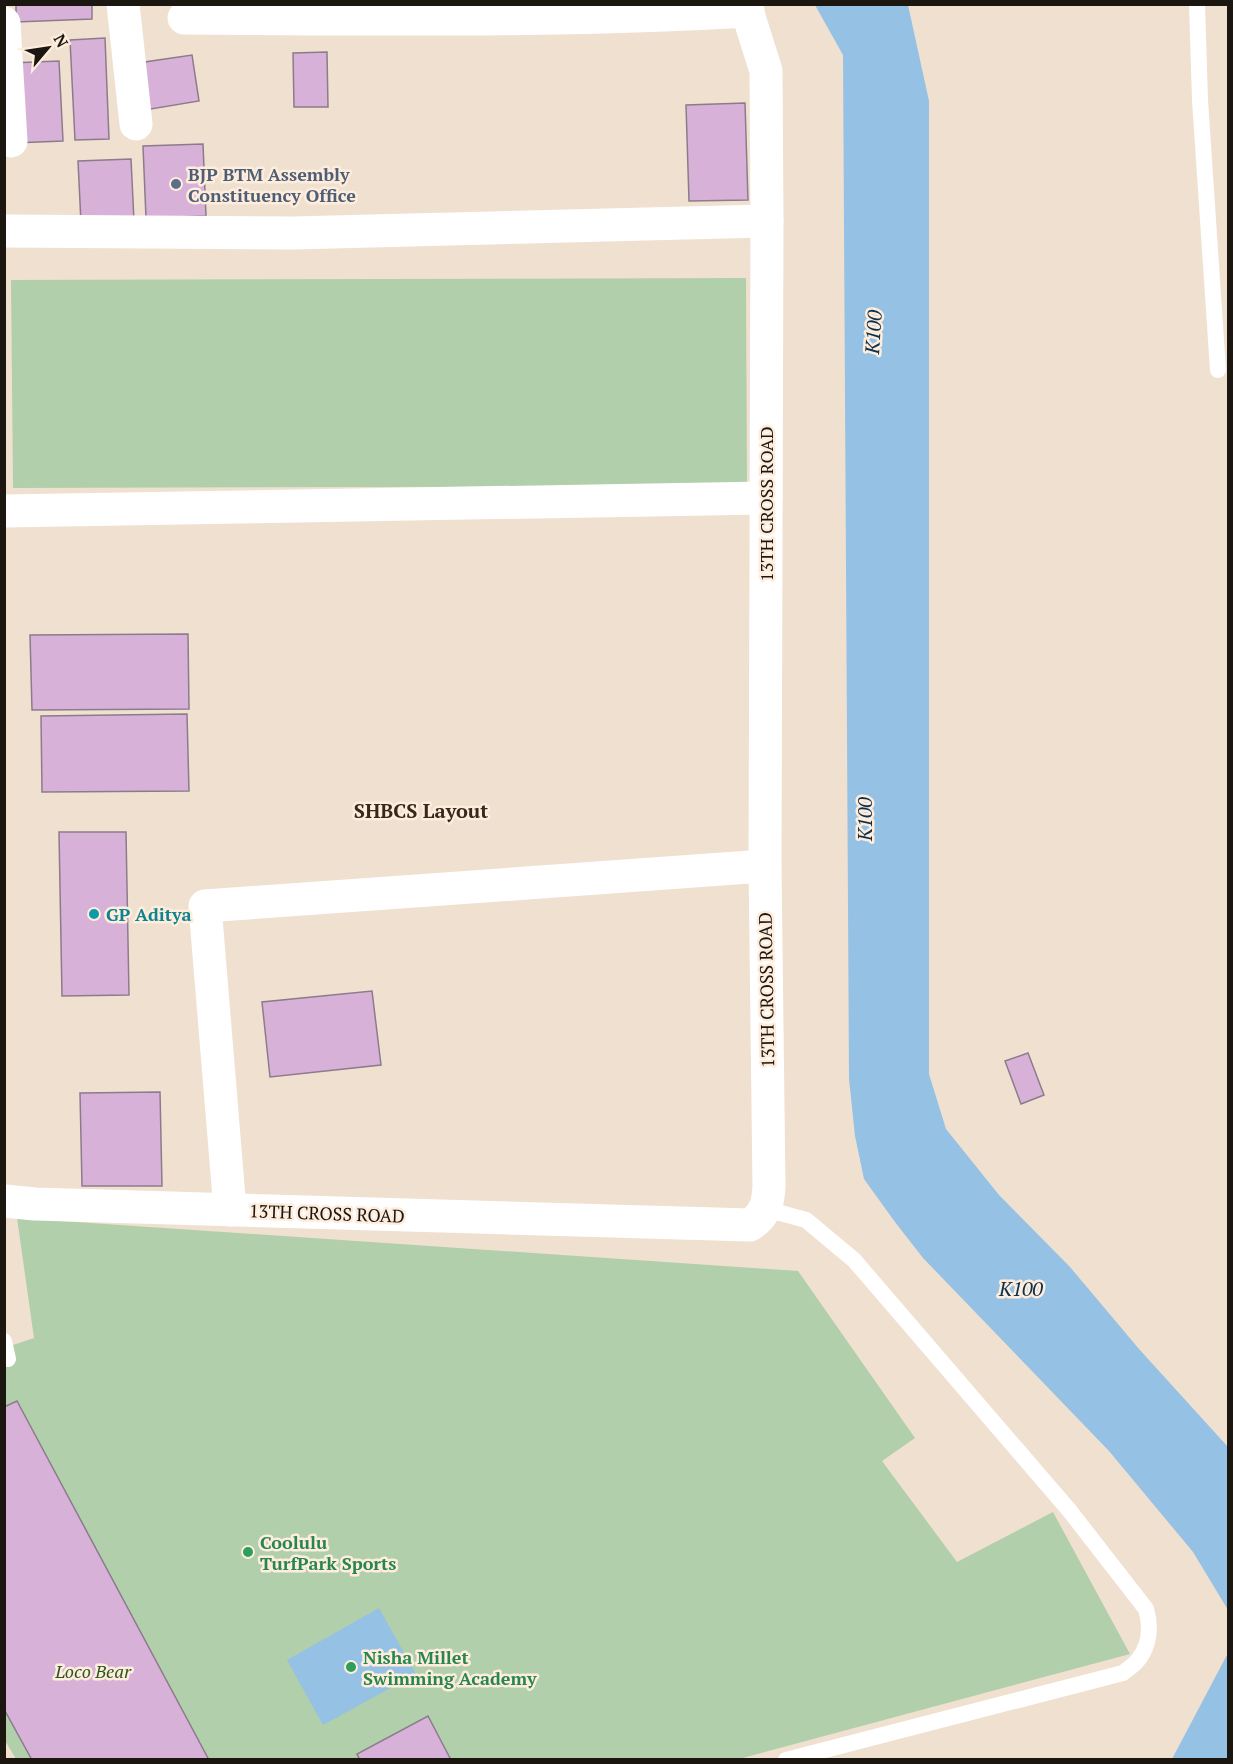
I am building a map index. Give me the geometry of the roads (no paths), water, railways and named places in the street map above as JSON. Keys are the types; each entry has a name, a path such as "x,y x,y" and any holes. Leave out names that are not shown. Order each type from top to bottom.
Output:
{"street":[{"path":"123,4 136,124"},
{"path":"184,18 483,20 647,17 746,8"},
{"name":"13TH CROSS ROAD","path":"4,1201 750,1225 758,1220 766,1209 769,1187 765,866 766,71 746,8"},
{"path":"4,22 11,141"},
{"path":"4,231 293,233 767,221"},
{"path":"4,511 766,498"},
{"path":"230,1210 205,906 765,866"}],"lane":[{"path":"1197,4 1200,100 1218,370"},
{"path":"766,1209 806,1220 854,1260 1069,1510 1146,1609 1150,1624 1147,1641 1138,1660 1123,1673 786,1760"},
{"path":"4,1341 8,1359"}],"water":[{"name":"K100","path":"815,5 908,5 929,101 929,1074 946,1129 999,1195 1070,1267 1139,1349 1228,1447 1228,1610 1193,1552 1109,1451 923,1258 864,1179 855,1136 849,1079 843,55"},
{"name":"Nisha Millet Swimming Academy","path":"379,1608 416,1674 323,1725 287,1660"},
{"path":"1228,1653 1228,1759 1172,1759"}],"place":[{"name":"BJP BTM Assembly Constituency Office","path":"176,184"},
{"name":"GP Aditya","path":"94,914"},
{"name":"Coolulu TurfPark Sports","path":"248,1552"},
{"name":"Nisha Millet Swimming Academy","path":"351,1667"}],"district":[{"name":"SHBCS Layout","path":"421,810"}],"park label":[{"name":"Loco Bear","path":"93,1671"}]}
